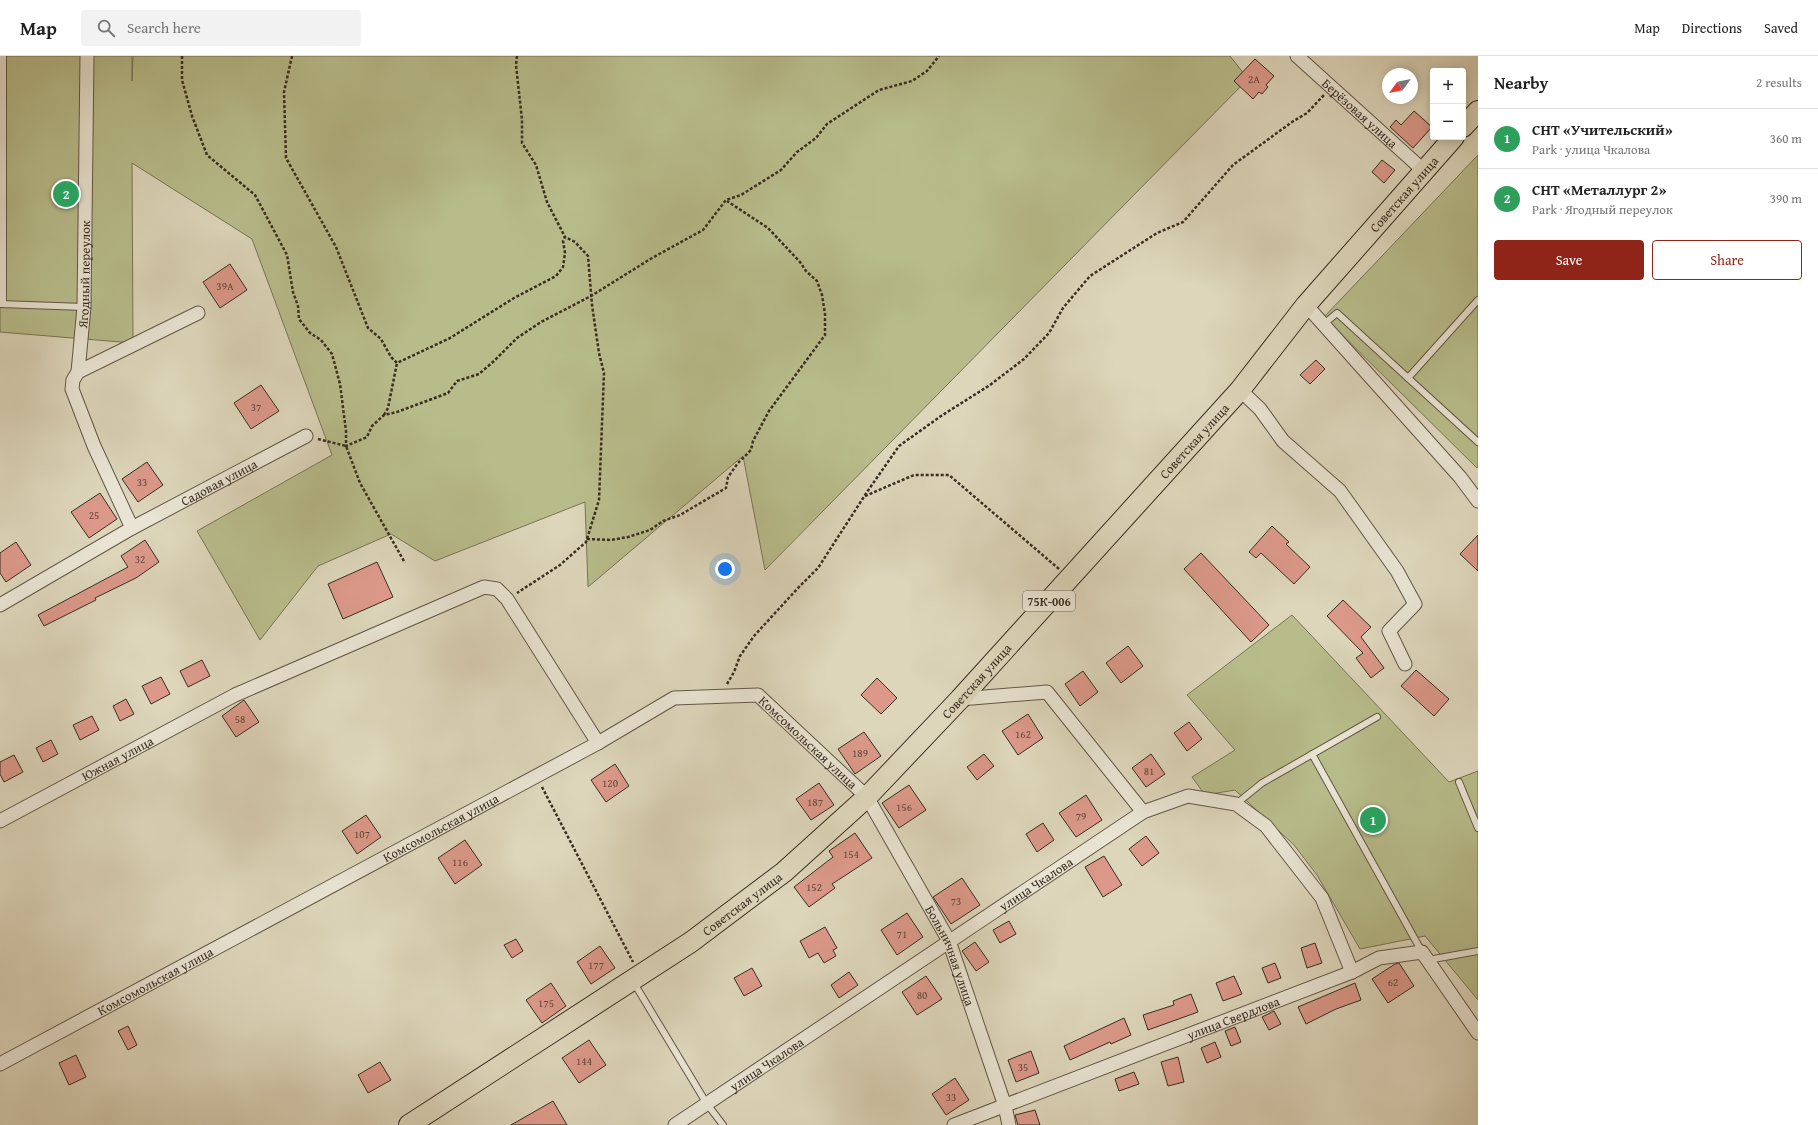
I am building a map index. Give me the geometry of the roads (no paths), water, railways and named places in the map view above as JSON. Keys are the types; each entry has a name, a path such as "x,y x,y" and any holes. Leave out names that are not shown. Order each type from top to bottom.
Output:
{"main road":[{"path":"1466,125 1478,111"},
{"name":"Советская улица","path":"410,1125 590,1008 633,972 691,942 784,872 867,797 960,700 1240,390 1306,305 1423,170 1451,140"}],"street":[{"name":"Ягодный переулок","path":"78,372 84,307 86,56"},
{"name":"Берёзовая улица","path":"1297,56 1423,170"},
{"path":"1306,305 1460,477 1478,501"},
{"path":"132,528 94,446 72,389 73,380 78,372 198,313"},
{"path":"1240,390 1260,409 1283,441 1340,491 1397,572 1415,604 1389,631 1405,664"},
{"name":"Садовая улица","path":"0,605 132,528 306,436"},
{"name":"Южная улица","path":"0,821 235,695 484,587 496,589 507,599 598,743"},
{"path":"960,700 1047,692 1143,812"},
{"name":"Комсомольская улица","path":"0,1064 598,743 674,698 758,695 867,797"},
{"name":"улица Чкалова","path":"675,1125 1143,812 1188,796 1236,804 1266,826 1322,898 1352,972"},
{"name":"Больничная улица","path":"867,797 949,941 1005,1106 1009,1125"},
{"path":"1424,956 1478,1033"},
{"name":"улица Свердлова","path":"954,1125 1352,972 1378,958 1424,956"}],"lane":[{"path":"4,56 2,304 84,307"},
{"path":"1408,378 1478,300"},
{"path":"1324,324 1337,313 1478,442"},
{"path":"1236,804 1262,783 1377,717"},
{"path":"1312,754 1424,956 1478,951"},
{"path":"1459,782 1478,828"},
{"path":"633,972 707,1104 723,1125"}],"place":[{"name":"СНТ «Металлург 2»","path":"66,194"},
{"name":"СНТ «Учительский»","path":"1373,820"}]}
